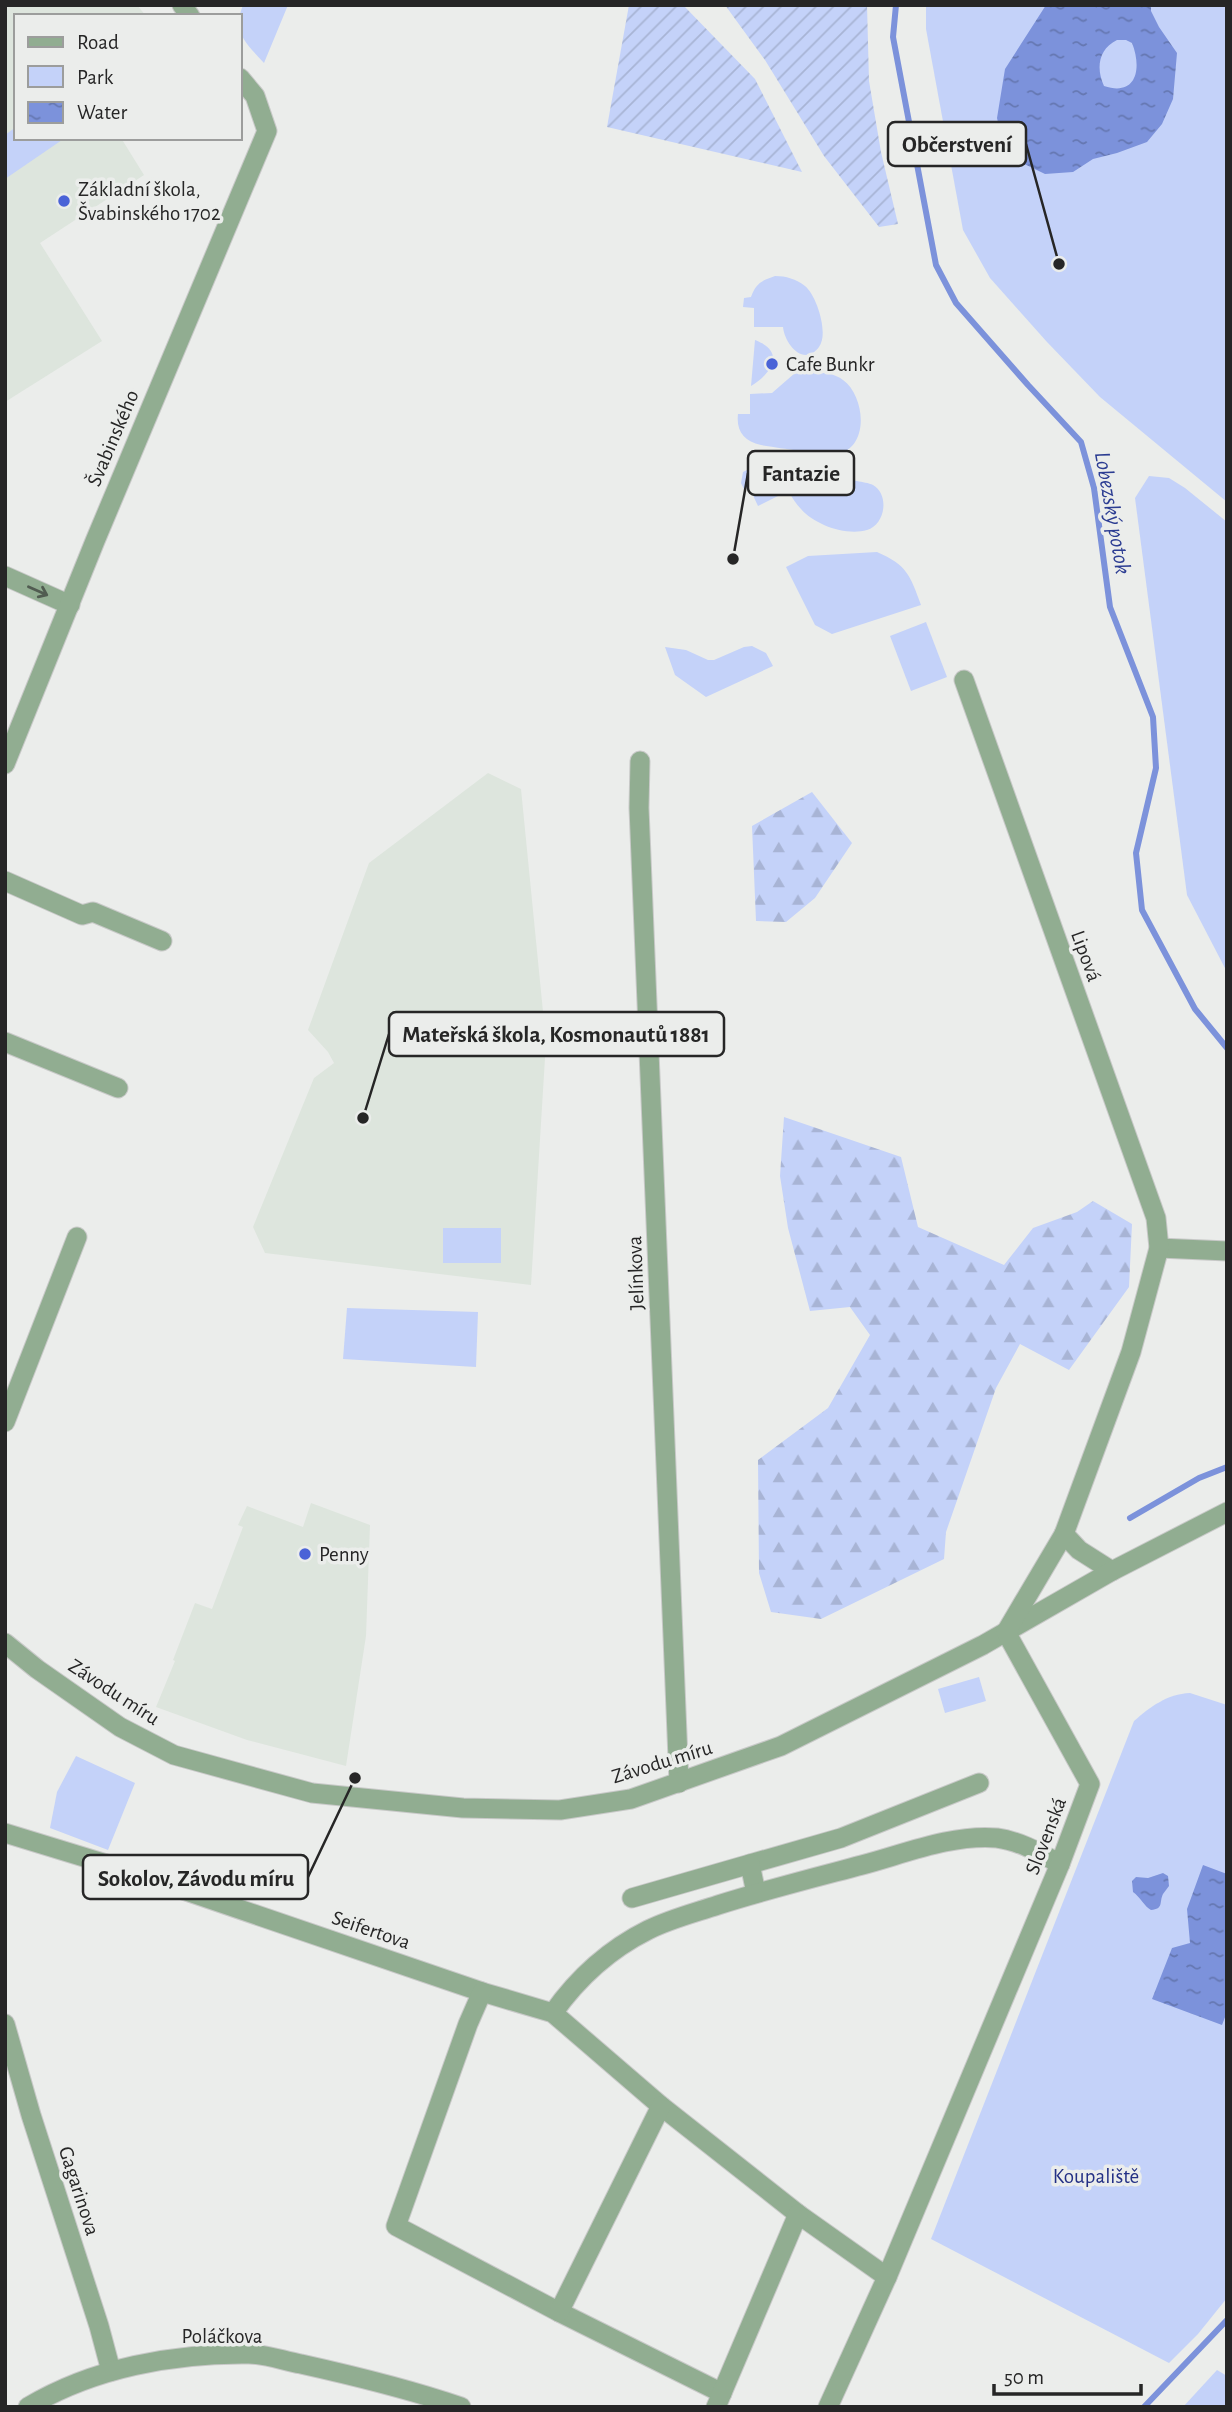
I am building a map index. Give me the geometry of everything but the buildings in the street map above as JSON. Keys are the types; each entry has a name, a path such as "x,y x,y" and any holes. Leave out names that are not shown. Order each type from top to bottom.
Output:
{"street":[{"name":"Švabinského","path":"5,765 13,720 70,605 267,131 255,96 242,80"},
{"path":"5,576 70,605"},
{"name":"Lipová","path":"964,680 1156,1219 1159,1248"},
{"name":"Jelínkova","path":"640,761 639,822 679,1783"},
{"path":"5,881 82,915 93,912 162,941"},
{"path":"5,1042 118,1088"},
{"path":"5,1422 77,1237"},
{"path":"1006,1632 1064,1534 1131,1352 1159,1248 1227,1251"},
{"name":"Závodu míru","path":"5,1643 37,1669 120,1727 174,1755 312,1793 463,1808 560,1810 631,1799 781,1746 903,1687 1112,1571 1227,1512"},
{"path":"1064,1534 1079,1550 1112,1571"},
{"name":"Slovenská","path":"828,2407 887,2277 1060,1864 1090,1784 1006,1632"},
{"path":"632,1898 841,1838 979,1783"},
{"name":"Seifertova","path":"5,1833 148,1878 482,1992 553,2013 661,2106 798,2214 887,2277"},
{"path":"553,2013 569,1990 587,1974 614,1951 647,1931 676,1918 756,1893 971,1839 997,1838 1028,1846 1060,1864"},
{"path":"750,1864 756,1893"},
{"path":"482,1992 468,2024 396,2226 719,2400 798,2214"},
{"name":"Gagarinova","path":"5,2024 111,2371"},
{"path":"559,2312 661,2106"},
{"name":"Poláčkova","path":"28,2407 43,2398 111,2371 170,2359 251,2354 352,2375 461,2407"}],"shaded area":[{"path":"5,5 137,5 144,14 14,14 14,140 122,140 144,175 40,243 102,341 5,402"},
{"path":"488,773 521,789 546,1042 531,1285 265,1253 253,1227 314,1078 334,1063 308,1030 369,863"},
{"path":"311,1503 370,1525 366,1636 346,1766 247,1740 156,1707 195,1603 212,1609 243,1527 238,1525 247,1506 303,1527"}],"green space":[{"path":"243,5 288,5 264,63 243,37 240,14"},
{"path":"629,5 683,5 755,79 802,172 607,127"},
{"path":"725,5 867,5 869,81 881,152 898,224 879,227 824,156 765,60"},
{"path":"926,5 1227,5 1227,502 1100,397 990,278 963,230 926,29"},
{"path":"14,128 14,140 62,140 5,179 5,135"},
{"path":"775,276 798,281 814,298 823,333 819,347 813,353 802,354 791,347 783,327 754,327 754,308 743,307 744,298 751,297 760,283"},
{"path":"755,340 770,350 773,363 765,375 751,386"},
{"path":"795,373 832,375 850,387 856,396 861,418 860,429 850,448 835,454 802,451 761,445 742,434 738,425 738,414 750,414 750,394 772,393"},
{"path":"749,469 871,484 882,496 881,516 873,527 850,532 831,528 814,520 799,507 788,491 758,506 749,487 744,489 741,483 743,472"},
{"path":"1149,476 1169,478 1227,522 1227,972 1187,895 1135,498"},
{"path":"877,552 906,572 921,605 832,634 815,625 786,567 808,556"},
{"path":"926,622 947,677 911,691 890,636"},
{"path":"752,646 766,653 773,666 706,697 675,675 665,647 686,650 714,660"},
{"path":"812,792 852,843 815,898 786,922 756,921 752,826"},
{"path":"784,1117 901,1157 918,1227 1004,1265 1033,1228 1077,1212 1093,1201 1132,1224 1129,1287 1069,1370 1020,1344 996,1388 946,1532 944,1559 821,1619 771,1612 759,1573 758,1460 828,1408 870,1335 850,1307 810,1311 788,1228 780,1176"},
{"path":"443,1228 501,1228 501,1263 443,1263"},
{"path":"347,1308 478,1312 476,1367 343,1359"},
{"path":"979,1677 986,1701 945,1713 938,1689"},
{"name":"Koupaliště","path":"1190,1693 1227,1705 1227,2298 1198,2334 1169,2363 931,2239 1134,1721 1166,1699"},
{"path":"76,1756 135,1783 108,1850 50,1828 57,1792"},
{"path":"1217,2370 1227,2376 1227,2407 1183,2407"}],"water":[{"path":"1046,5 1151,5 1159,27 1177,53 1173,99 1162,124 1147,142 1093,159 1073,172 1045,174 1014,159 1002,140 997,118 1005,69","holes":["1117,40 1132,43 1135,52 1134,78 1124,87 1104,86 1100,73 1102,54"]},
{"path":"1203,1865 1227,1874 1227,2012 1222,2025 1152,1999 1172,1948 1190,1943 1187,1909"},
{"path":"1163,1873 1168,1876 1169,1886 1159,1907 1151,1910 1133,1892 1132,1881 1136,1877 1148,1878"}],"waterway":[{"name":"Lobezský potok","path":"896,5 893,37 936,265 956,303 1081,442 1094,488 1110,607 1153,717 1156,768 1136,853 1142,910 1195,1009 1227,1048"},
{"path":"1130,1518 1199,1478 1227,1467"},
{"name":"Lobezský potok","path":"1144,2407 1227,2320"}],"place":[{"name":"Základní škola, Švabinského 1702","path":"64,201"},
{"name":"Občerstvení","path":"1059,264"},
{"name":"Cafe Bunkr","path":"772,364"},
{"name":"Fantazie","path":"733,559"},
{"name":"Mateřská škola, Kosmonautů 1881","path":"363,1118"},
{"name":"Penny","path":"305,1554"},
{"name":"Sokolov, Závodu míru","path":"355,1778"}]}
